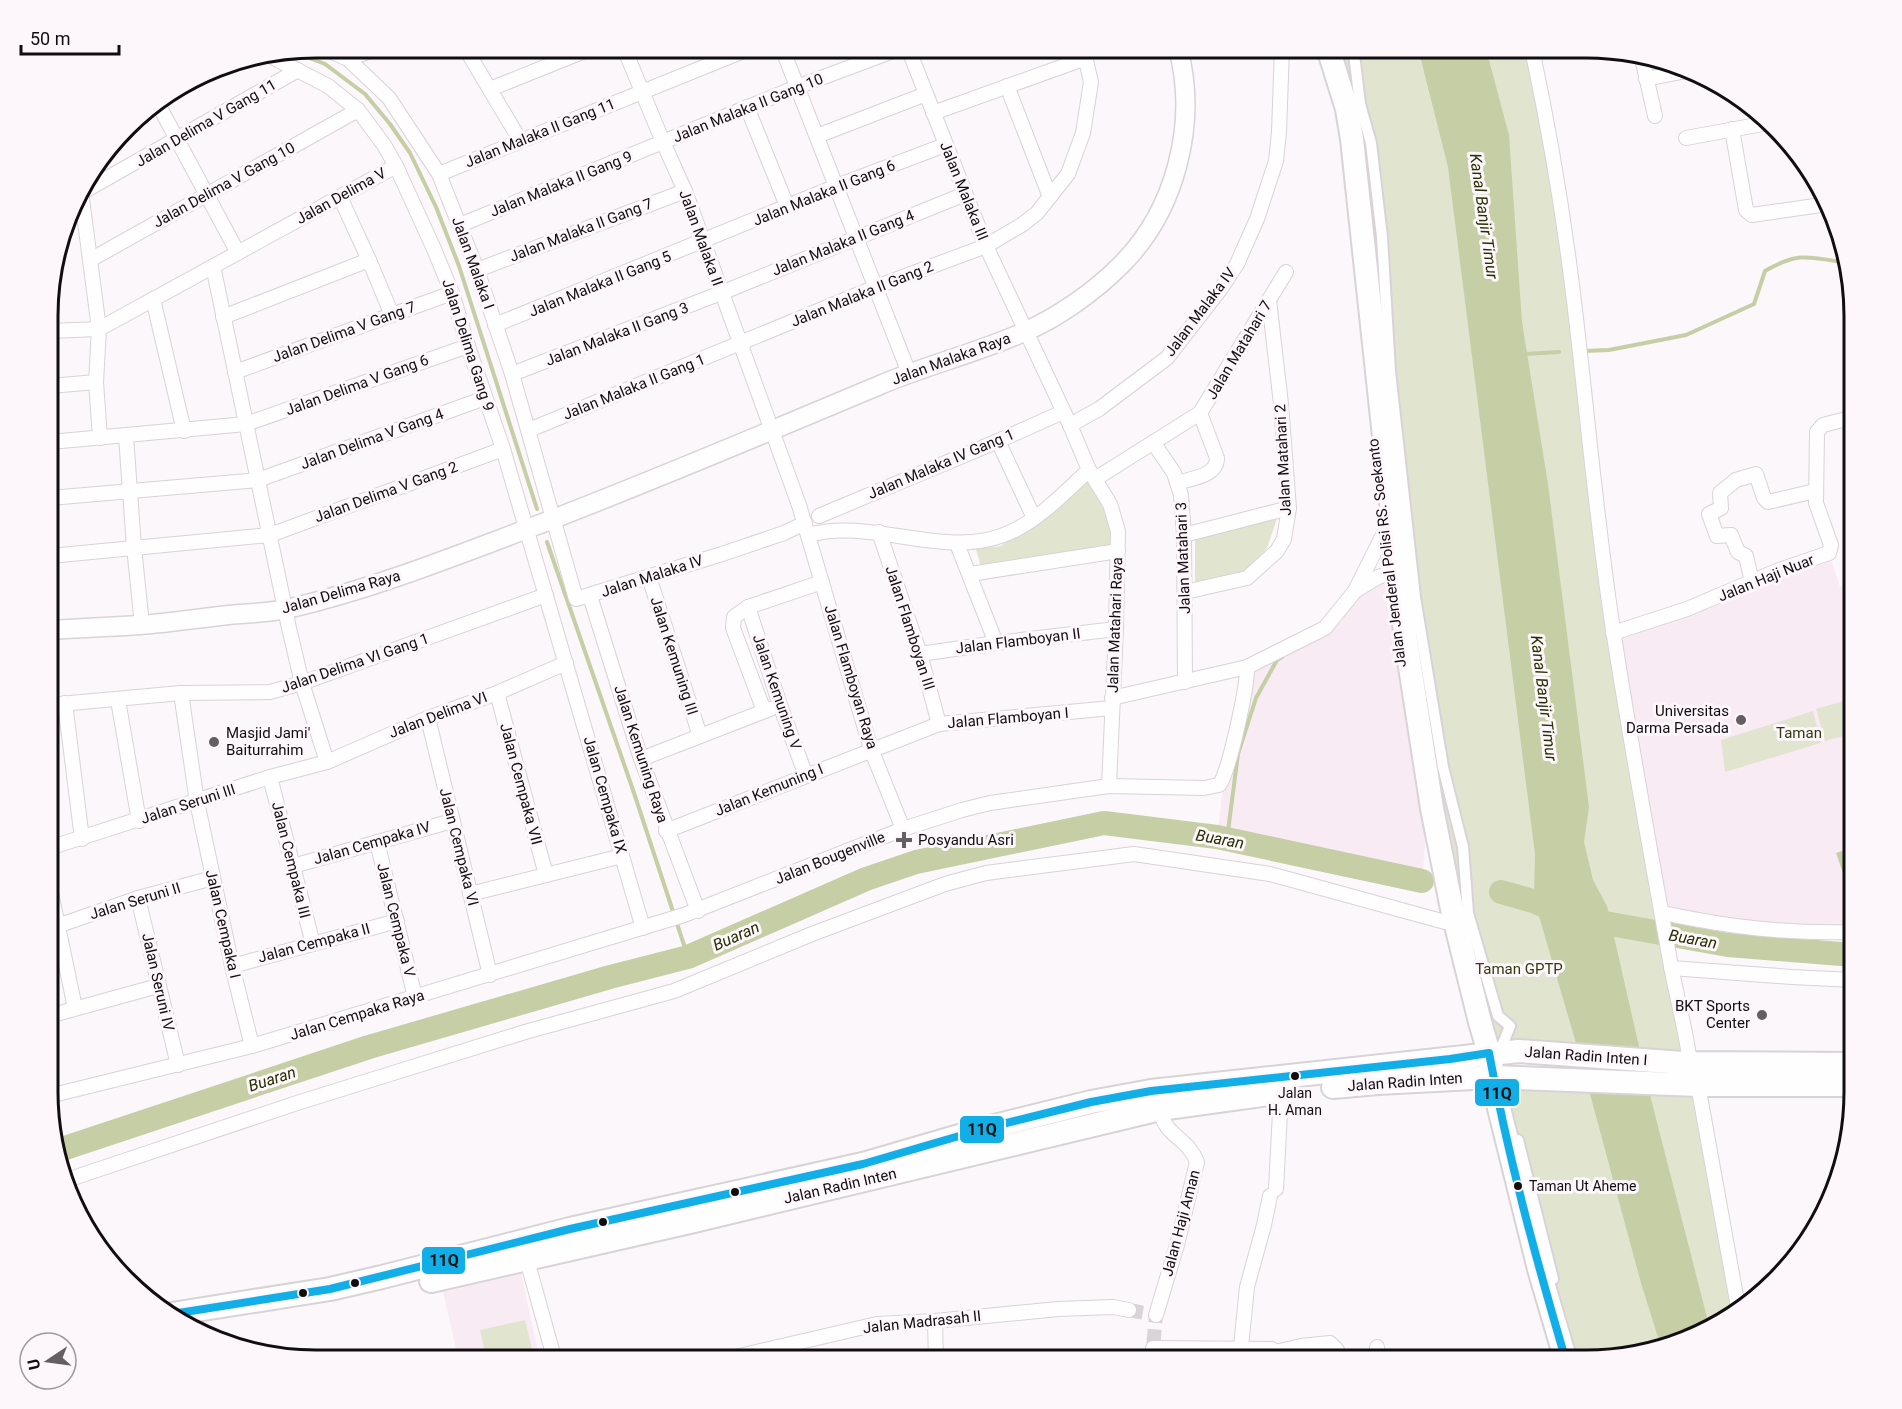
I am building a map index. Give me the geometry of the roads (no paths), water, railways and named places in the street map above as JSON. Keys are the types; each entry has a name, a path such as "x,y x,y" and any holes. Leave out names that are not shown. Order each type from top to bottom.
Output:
{"main road":[{"name":"Jalan Jenderal Polisi RS. Soekanto","path":"1317,58 1337,122 1385,545 1407,640 1432,840"},
{"name":"Jalan Jenderal Polisi RS. Soekanto","path":"1331,58 1347,109 1353,146 1385,545 1383,576 1394,616 1432,840 1480,1022 1495,1051"},
{"name":"Jalan Jenderal Polisi RS. Soekanto","path":"1452,913 1495,1051"},
{"name":"Jalan Radin Inten I","path":"1495,1051 1540,1053 1688,1073"},
{"path":"1495,1051 1516,1227 1550,1350"},
{"name":"Jalan Radin Inten","path":"203,1324 334,1303 527,1260 990,1127 1100,1100 1151,1091 1495,1051"},
{"path":"1688,1073 1844,1064"},
{"name":"Jalan Radin Inten I","path":"1499,1088 1545,1080 1688,1073"},
{"path":"1688,1073 1844,1084"},
{"name":"Jalan Radin Inten","path":"182,1312 330,1289 570,1229 691,1213 1160,1109 1371,1083 1499,1088"},
{"path":"1499,1088 1539,1269 1563,1350"}],"street":[{"path":"471,58 520,140"},
{"path":"490,89 567,58"},
{"name":"Jalan Malaka II","path":"628,58 685,191 771,431"},
{"name":"Jalan Malaka II Gang 11","path":"439,174 726,58"},
{"path":"786,58 909,373"},
{"name":"Jalan Malaka II Gang 10","path":"663,142 874,58"},
{"name":"Jalan Malaka III","path":"912,58 986,246 1025,332"},
{"path":"933,113 1007,86 1073,58"},
{"name":"Jalan Malaka II Gang 2","path":"740,344 876,287 986,246 1030,219 1068,174 1083,134 1091,82 1086,58"},
{"name":"Jalan Malaka Raya","path":"553,520 909,373 1025,332 1080,300 1123,264 1157,218 1173,182 1187,100 1180,58"},
{"name":"Jalan Malaka IV","path":"1070,425 1099,409 1167,358 1237,264 1257,219 1276,161 1280,132 1282,58"},
{"path":"1354,58 1360,104 1371,143 1382,237 1390,371 1415,597 1443,766 1463,847 1452,913 1498,1016 1510,1026 1495,1051"},
{"path":"1534,58 1546,118 1573,293 1613,633 1670,962 1688,1041 1688,1073 1737,1301"},
{"name":"Jalan Malaka I","path":"348,59 389,98 439,174 477,270 512,374 553,520"},
{"name":"Jalan Delima V","path":"99,329 396,166 384,145 358,110 290,60"},
{"name":"Jalan Delima V Gang 11","path":"95,184 177,140 290,60"},
{"path":"1643,65 1655,116"},
{"path":"1646,79 1673,74"},
{"path":"1007,86 1050,197"},
{"path":"817,136 926,94"},
{"path":"747,107 787,207"},
{"name":"Jalan Delima V Gang 10","path":"90,260 358,110"},
{"path":"162,111 238,253"},
{"path":"1686,138 1757,125"},
{"path":"1732,129 1746,210 1752,215 1818,205"},
{"name":"Jalan Malaka II Gang 9","path":"460,225 663,142"},
{"name":"Jalan Malaka II Gang 6","path":"704,242 837,186 945,145"},
{"name":"Jalan Delima Gang 9","path":"396,166 452,293 503,449 526,529"},
{"name":"Jalan Malaka II Gang 7","path":"477,270 685,191"},
{"name":"Jalan Malaka II Gang 4","path":"721,293 965,194"},
{"path":"340,197 392,315"},
{"path":"83,207 99,329 96,382 100,438"},
{"name":"Jalan Malaka II Gang 5","path":"495,326 704,242"},
{"path":"223,317 369,260"},
{"path":"213,266 302,683 327,762"},
{"name":"Jalan Matahari 7","path":"1092,474 1154,442 1200,413 1286,272"},
{"name":"Jalan Delima V Gang 7","path":"235,372 452,293"},
{"name":"Jalan Malaka II Gang 3","path":"512,374 721,293"},
{"path":"153,299 184,431"},
{"name":"Jalan Matahari 2","path":"1185,592 1242,580 1251,575 1281,546 1289,508 1281,404 1269,300"},
{"path":"58,332 99,329"},
{"path":"1025,332 1092,474"},
{"name":"Jalan Malaka II Gang 1","path":"529,430 740,344"},
{"name":"Jalan Delima V Gang 6","path":"58,441 246,424 468,346"},
{"path":"58,385 96,382"},
{"name":"Jalan Delima V Gang 4","path":"58,497 258,480 485,398"},
{"name":"Jalan Malaka IV Gang 1","path":"819,516 998,441 1063,411"},
{"path":"1178,483 1213,471 1217,465 1217,458 1200,413"},
{"name":"Jalan Haji Nuar","path":"1613,633 1687,609 1831,550 1818,513 1815,491 1818,429 1823,425 1844,420"},
{"path":"771,431 806,529"},
{"path":"126,436 142,625"},
{"path":"998,441 1034,518"},
{"name":"Jalan Matahari 3","path":"1154,442 1174,473 1181,495 1184,535 1185,682"},
{"name":"Jalan Delima V Gang 2","path":"58,555 270,535 503,449"},
{"name":"Jalan Malaka IV","path":"553,520 578,600 784,533 806,529 879,532 957,544 995,538 1015,530 1034,518 1092,474"},
{"name":"Jalan Matahari Raya","path":"1092,474 1110,504 1115,519 1118,551 1109,786"},
{"path":"1752,582 1746,556 1738,552 1731,535 1716,535 1709,514 1721,508 1720,494 1736,480 1754,474 1758,478 1766,502 1815,491"},
{"path":"1184,535 1289,508"},
{"name":"Jalan Delima Raya","path":"58,630 142,625 286,610 431,565 553,520"},
{"path":"526,529 566,663"},
{"name":"Jalan Flamboyan Raya","path":"806,529 871,750 903,829"},
{"name":"Jalan Flamboyan III","path":"879,532 920,654 939,724"},
{"path":"957,544 996,643"},
{"path":"1185,682 1247,667 1325,628 1355,591 1385,545"},
{"path":"970,574 1118,551"},
{"path":"1355,591 1383,576"},
{"name":"Jalan Kemuning III","path":"649,577 700,736"},
{"path":"764,711 733,628 734,617 748,607 822,582"},
{"name":"Jalan Delima VI Gang 1","path":"58,704 181,693 270,692 302,683 546,595"},
{"name":"Jalan Kemuning Raya","path":"590,596 691,913"},
{"name":"Jalan Kemuning V","path":"748,607 806,776"},
{"name":"Jalan Flamboyan II","path":"920,654 1116,629"},
{"name":"Jalan Delima VI","path":"327,762 428,718 496,693 566,663"},
{"name":"Jalan Cempaka IX","path":"566,663 643,927"},
{"name":"Jalan Bougenville","path":"661,922 691,913 903,829 990,803 1109,786 1204,788 1219,785 1225,775 1236,729 1247,667"},
{"name":"Jalan Flamboyan I","path":"871,750 939,724 1112,703 1185,682"},
{"name":"Jalan Cempaka I","path":"181,693 197,802 232,966 252,1046"},
{"name":"Jalan Cempaka VII","path":"496,693 546,875"},
{"path":"118,700 139,821"},
{"path":"65,704 82,839"},
{"path":"641,759 780,705"},
{"name":"Jalan Cempaka VI","path":"428,718 490,975"},
{"name":"Jalan Kemuning I","path":"666,831 871,750"},
{"name":"Jalan Seruni III","path":"58,846 270,777 327,762"},
{"name":"Jalan Cempaka III","path":"270,777 313,944"},
{"name":"Jalan Cempaka IV","path":"292,866 452,821"},
{"name":"Jalan Cempaka V","path":"377,842 416,997"},
{"path":"73,1178 297,1103 490,1043 674,991 812,934 945,884 986,873 1134,854 1270,874 1452,913"},
{"path":"470,894 622,856"},
{"name":"Jalan Seruni II","path":"58,926 138,898 213,878"},
{"name":"Jalan Seruni IV","path":"138,898 178,1065"},
{"path":"1664,919 1768,930 1844,932"},
{"name":"Jalan Cempaka II","path":"232,966 397,921"},
{"name":"Jalan Cempaka Raya","path":"58,1094 252,1046 661,922"},
{"path":"58,931 75,1008"},
{"path":"1670,962 1792,978 1844,980"},
{"path":"58,1013 158,986"},
{"path":"1499,1088 1508,1108 1526,1168 1571,1350"},
{"path":"1241,1347 1247,1287 1273,1192 1281,1093"},
{"name":"Jalan Haji Aman","path":"1156,1315 1177,1245 1197,1162 1187,1144 1166,1127 1160,1109"},
{"path":"527,1260 552,1350"},
{"name":"Jalan Madrasah II","path":"765,1350 877,1324 935,1321 1058,1309 1113,1307 1129,1310"},
{"path":"935,1321 936,1350"},
{"path":"1301,1350 1330,1343 1337,1350"},
{"path":"1233,1350 1241,1347 1272,1348 1273,1350"},
{"path":"1153,1348 1176,1350"}],"water":[{"name":"Kanal Banjir Timur","path":"1421,58 1488,58 1509,135 1522,322 1548,484 1589,807 1584,842 1593,880 1607,906 1651,1099 1708,1319 1659,1340 1534,899 1535,854 1448,167"},
{"path":"1844,850 1844,876 1836,853"}],"waterway":[{"path":"310,58 325,64 365,94 410,153 436,207 459,266 537,509"},
{"path":"1583,351 1609,350 1686,335 1754,304 1765,271 1776,265 1785,261 1810,257 1838,261"},
{"path":"1524,354 1559,352"},
{"path":"547,542 688,957"},
{"path":"1227,839 1238,754 1256,698 1277,660 1282,657"},
{"name":"Buaran","path":"64,1148 369,1047 610,977 688,957 866,879 916,862 1104,823 1217,837 1422,881"},
{"name":"Buaran","path":"1501,892 1533,901 1571,917 1728,945 1844,954"}],"tunnel":[{"path":"1129,1310 1156,1315 1153,1348"}],"place":[{"name":"Universitas Darma Persada","path":"1741,720"},
{"name":"Masjid Jami' Baiturrahim","path":"214,742"},
{"name":"Posyandu Asri","path":"904,840"},
{"name":"BKT Sports Center","path":"1762,1015"},
{"name":"Jalan H. Aman","path":"1295,1076"},
{"name":"Taman Ut Aheme","path":"1518,1186"}],"park label":[{"name":"Taman","path":"1799,733"},
{"name":"Taman GPTP","path":"1519,969"}]}
